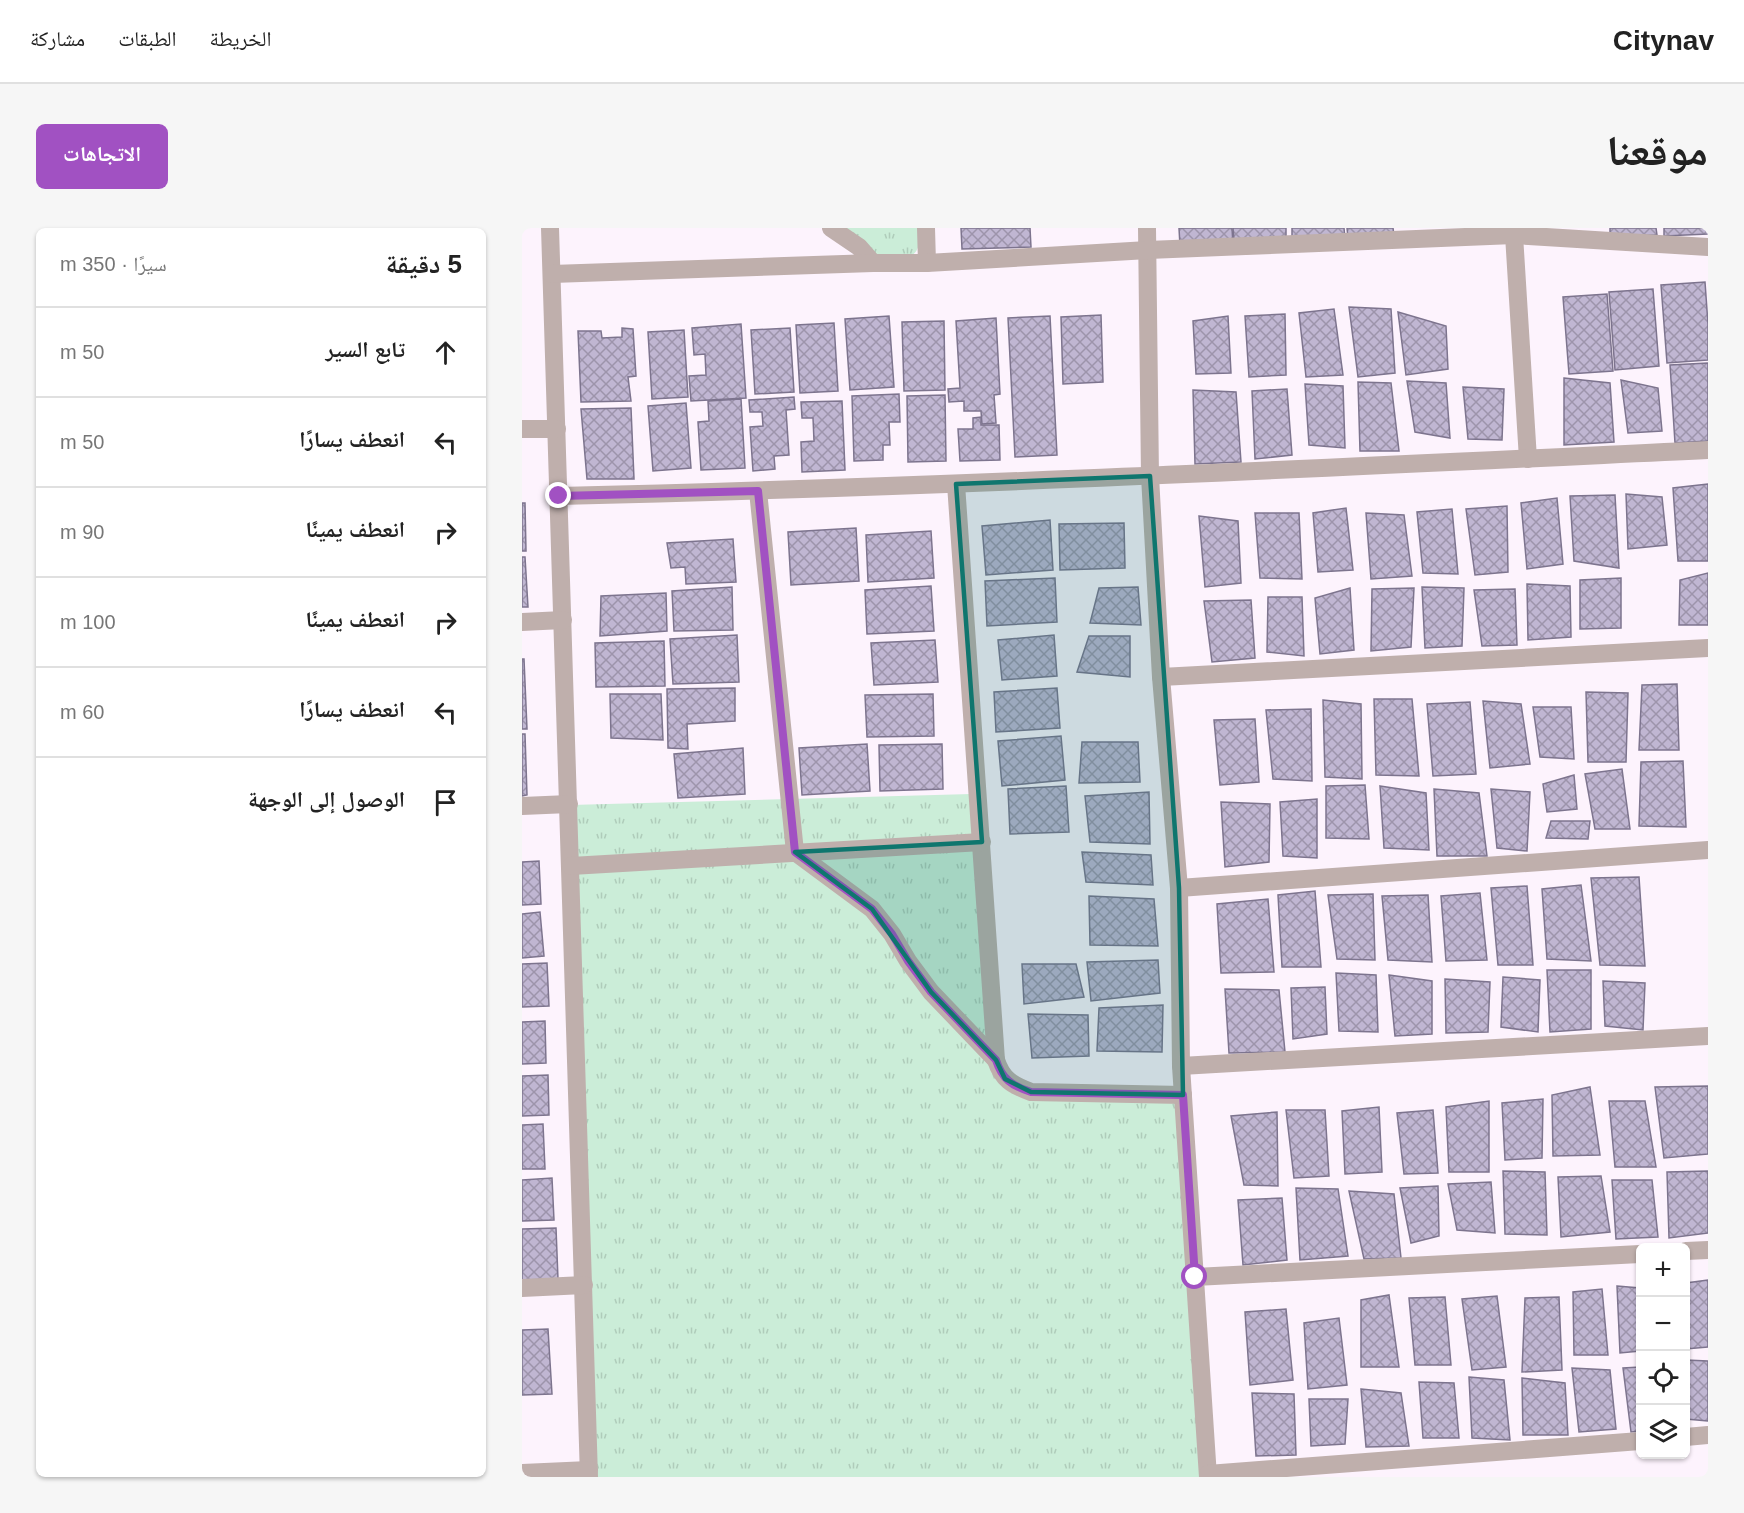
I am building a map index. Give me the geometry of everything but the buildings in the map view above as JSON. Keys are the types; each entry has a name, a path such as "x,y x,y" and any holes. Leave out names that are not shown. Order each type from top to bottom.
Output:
{"street":[{"path":"522,1473 589,1473 585,1285 550,228"},
{"path":"831,228 859,247 873,263"},
{"path":"926,228 927,263"},
{"path":"1147,228 1150,476 1161,677 1179,888 1181,1066 1208,1476 1636,1441"},
{"path":"552,274 927,263 1148,250 1514,235 1708,247"},
{"path":"1514,235 1528,459"},
{"path":"522,429 557,429"},
{"path":"559,496 956,484 1708,450"},
{"path":"956,484 996,1060 999,1070 1005,1079 1031,1092 1183,1095"},
{"path":"758,491 795,852 872,909 892,934 931,992 996,1060"},
{"path":"522,622 563,620"},
{"path":"1161,677 1708,648"},
{"path":"522,806 569,804"},
{"path":"571,866 982,842"},
{"path":"1179,888 1708,850"},
{"path":"1181,1066 1708,1036"},
{"path":"1690,1251 1708,1250"},
{"path":"1195,1277 1636,1254"},
{"path":"522,1288 585,1285"},
{"path":"1690,1437 1708,1435"}],"highlighted area":[{"path":"1150,476 1179,888 1183,1095 1031,1092 1005,1079 996,1060 931,992 872,909 795,852 982,842 956,484"}],"green space":[{"path":"832,228 921,228 918,247 911,256 870,257"},
{"path":"971,794 1004,1082 1181,1098 1207,1477 590,1477 570,805"}],"route":[{"path":"559,496 758,491 795,852 872,909 892,934 931,992 996,1060 1005,1079 1017,1087 1031,1092 1183,1095 1195,1277"}]}
